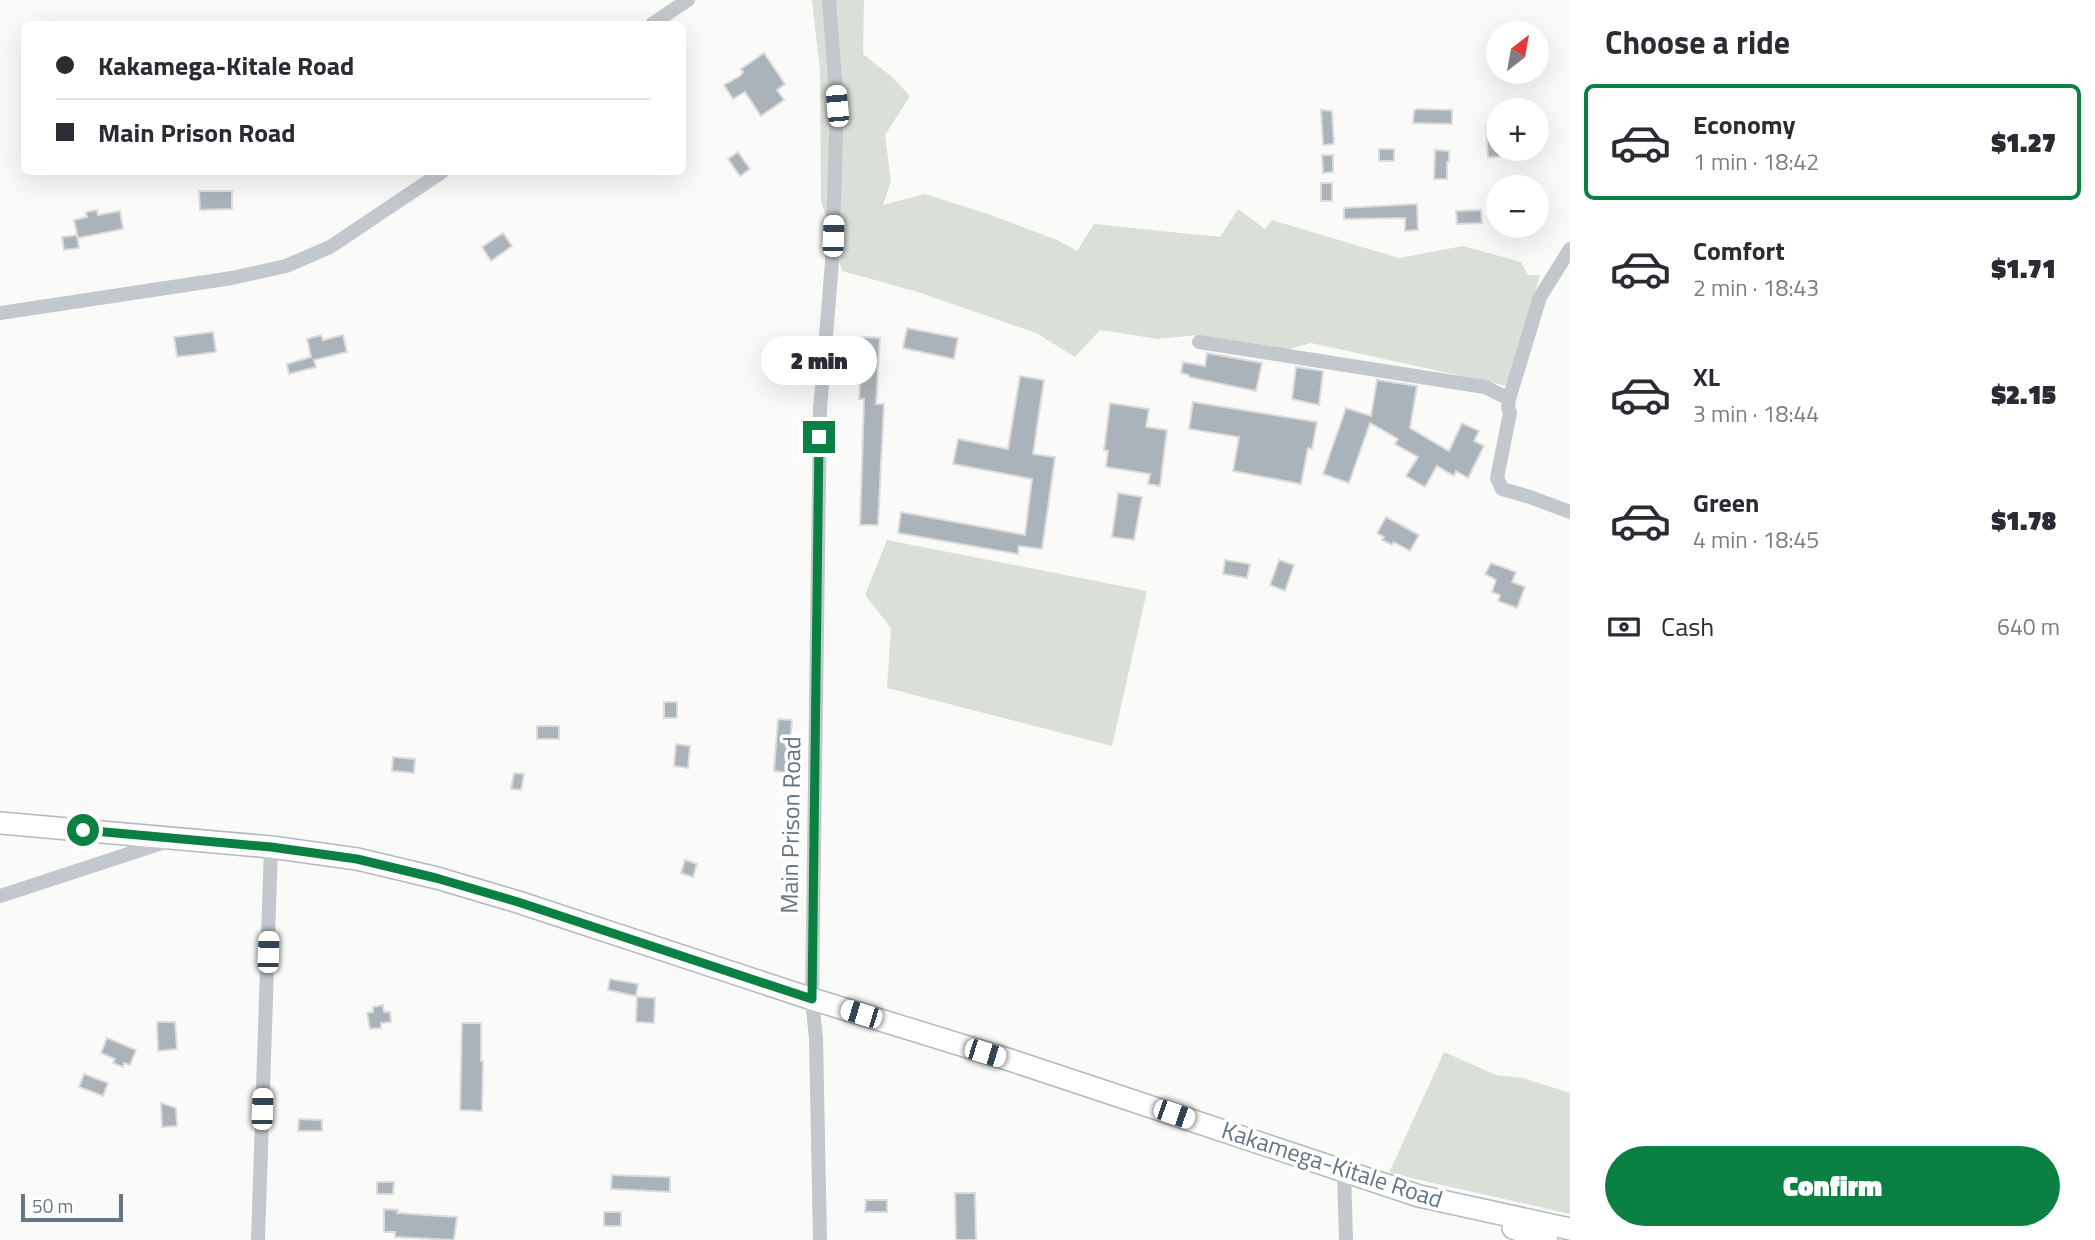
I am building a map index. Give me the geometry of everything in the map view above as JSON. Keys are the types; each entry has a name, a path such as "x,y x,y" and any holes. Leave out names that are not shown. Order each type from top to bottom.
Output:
{"highway":[{"name":"Kakamega-Kitale Road","path":"0,823 271,847 357,859 436,878 1061,1077 1419,1196 1570,1229"},
{"path":"1419,1196 1547,1240"}],"street":[{"path":"656,21 688,0"},
{"name":"Main Prison Road","path":"820,1240 816,1038 812,999 820,410 832,262 837,106 828,0"},
{"path":"0,313 232,278 286,266 330,247 438,175"},
{"path":"1570,249 1540,297 1509,399 1510,413 1497,478 1502,489 1570,512"},
{"path":"1199,342 1485,387 1509,399"},
{"path":"0,896 176,839"},
{"path":"258,1240 271,847"},
{"path":"1344,1172 1346,1240"}],"shaded area":[{"path":"812,0 864,0 863,54 892,77 910,96 885,135 891,181 883,205 925,194 988,214 1057,240 1077,251 1094,224 1220,237 1238,209 1265,229 1272,220 1399,258 1463,246 1521,262 1528,275 1540,275 1507,386 1311,343 1282,351 1198,335 1158,339 1100,330 1075,357 1036,333 918,292 842,271 821,201 820,71"},
{"path":"887,540 1147,591 1112,746 887,688 891,628 865,595"},
{"path":"1444,1052 1496,1075 1523,1078 1570,1093 1570,1214 1389,1173"}],"building":[{"path":"764,53 785,84 777,90 784,100 761,116 745,92 733,99 724,85 740,76 743,72 741,69"},
{"path":"1321,110 1332,111 1334,144 1323,145"},
{"path":"1452,110 1452,124 1413,123 1414,111"},
{"path":"1379,149 1394,149 1394,161 1379,161"},
{"path":"1435,150 1449,151 1447,179 1434,179"},
{"path":"738,152 750,169 740,176 728,159"},
{"path":"1322,155 1333,155 1333,172 1323,173"},
{"path":"1321,183 1332,183 1332,201 1321,201"},
{"path":"199,191 232,191 232,209 200,210"},
{"path":"1417,204 1418,230 1405,231 1405,218 1344,219 1344,208"},
{"path":"97,210 98,215 120,211 123,229 78,238 74,220 87,217 86,212"},
{"path":"1481,210 1482,223 1457,224 1456,211"},
{"path":"503,233 512,246 491,261 482,247"},
{"path":"77,235 79,248 64,250 62,237"},
{"path":"907,328 958,338 954,359 903,348"},
{"path":"213,332 216,352 177,357 174,337"},
{"path":"321,335 323,340 343,335 347,352 314,360 316,367 289,374 287,364 311,357 307,339"},
{"path":"863,337 880,338 876,404 884,404 878,525 860,525 864,399 859,399"},
{"path":"1207,353 1262,363 1256,391 1181,373 1183,362 1205,366"},
{"path":"1296,367 1323,371 1319,405 1292,399"},
{"path":"1020,376 1044,380 1033,454 1055,457 1042,549 1019,546 1018,554 898,533 901,512 1025,535 1032,479 953,464 958,439 1008,449"},
{"path":"1377,380 1417,386 1410,428 1449,451 1462,423 1479,431 1474,441 1484,446 1468,478 1456,471 1454,476 1437,466 1425,487 1406,476 1418,457 1395,444 1398,439 1370,423 1349,483 1323,474 1346,408 1371,416"},
{"path":"1193,402 1317,422 1312,449 1308,448 1301,484 1233,471 1239,437 1189,429"},
{"path":"1110,403 1149,409 1146,427 1167,430 1160,486 1148,484 1150,474 1106,467 1108,451 1104,450"},
{"path":"1118,493 1142,497 1134,540 1112,537"},
{"path":"1386,517 1419,535 1410,551 1394,542 1392,545 1382,540 1384,537 1377,533"},
{"path":"1225,560 1250,564 1247,578 1223,574"},
{"path":"1279,560 1294,565 1285,591 1270,585"},
{"path":"1491,563 1516,572 1512,582 1525,587 1517,608 1498,601 1500,595 1492,592 1496,580 1485,574"},
{"path":"664,702 677,702 677,718 664,718"},
{"path":"778,719 792,720 788,773 774,771"},
{"path":"537,726 559,726 559,739 537,739"},
{"path":"676,744 690,746 688,768 674,766"},
{"path":"393,757 415,759 414,773 392,771"},
{"path":"514,773 524,774 521,790 511,789"},
{"path":"685,860 697,864 693,877 681,873"},
{"path":"610,979 638,984 636,996 608,990"},
{"path":"637,997 655,998 654,1023 636,1022"},
{"path":"383,1005 384,1012 390,1012 391,1022 381,1023 381,1028 370,1029 367,1013 373,1012 373,1007"},
{"path":"157,1022 175,1022 177,1049 158,1051"},
{"path":"462,1023 481,1023 482,1111 460,1110"},
{"path":"107,1038 136,1050 130,1065 124,1063 123,1067 113,1063 115,1059 101,1053"},
{"path":"84,1074 108,1083 103,1096 79,1087"},
{"path":"161,1103 176,1108 177,1126 162,1127"},
{"path":"299,1119 322,1120 322,1131 298,1131"},
{"path":"612,1175 670,1177 670,1192 611,1189"},
{"path":"377,1182 394,1182 393,1194 377,1194"},
{"path":"955,1193 975,1193 976,1240 956,1240"},
{"path":"866,1200 887,1200 887,1212 865,1212"},
{"path":"384,1209 398,1210 397,1213 457,1217 454,1240 395,1237 395,1232 384,1232"},
{"path":"604,1212 621,1212 621,1226 604,1226"}],"route":[{"path":"83,830 271,847 357,859 518,902 812,999 819,437"}]}
